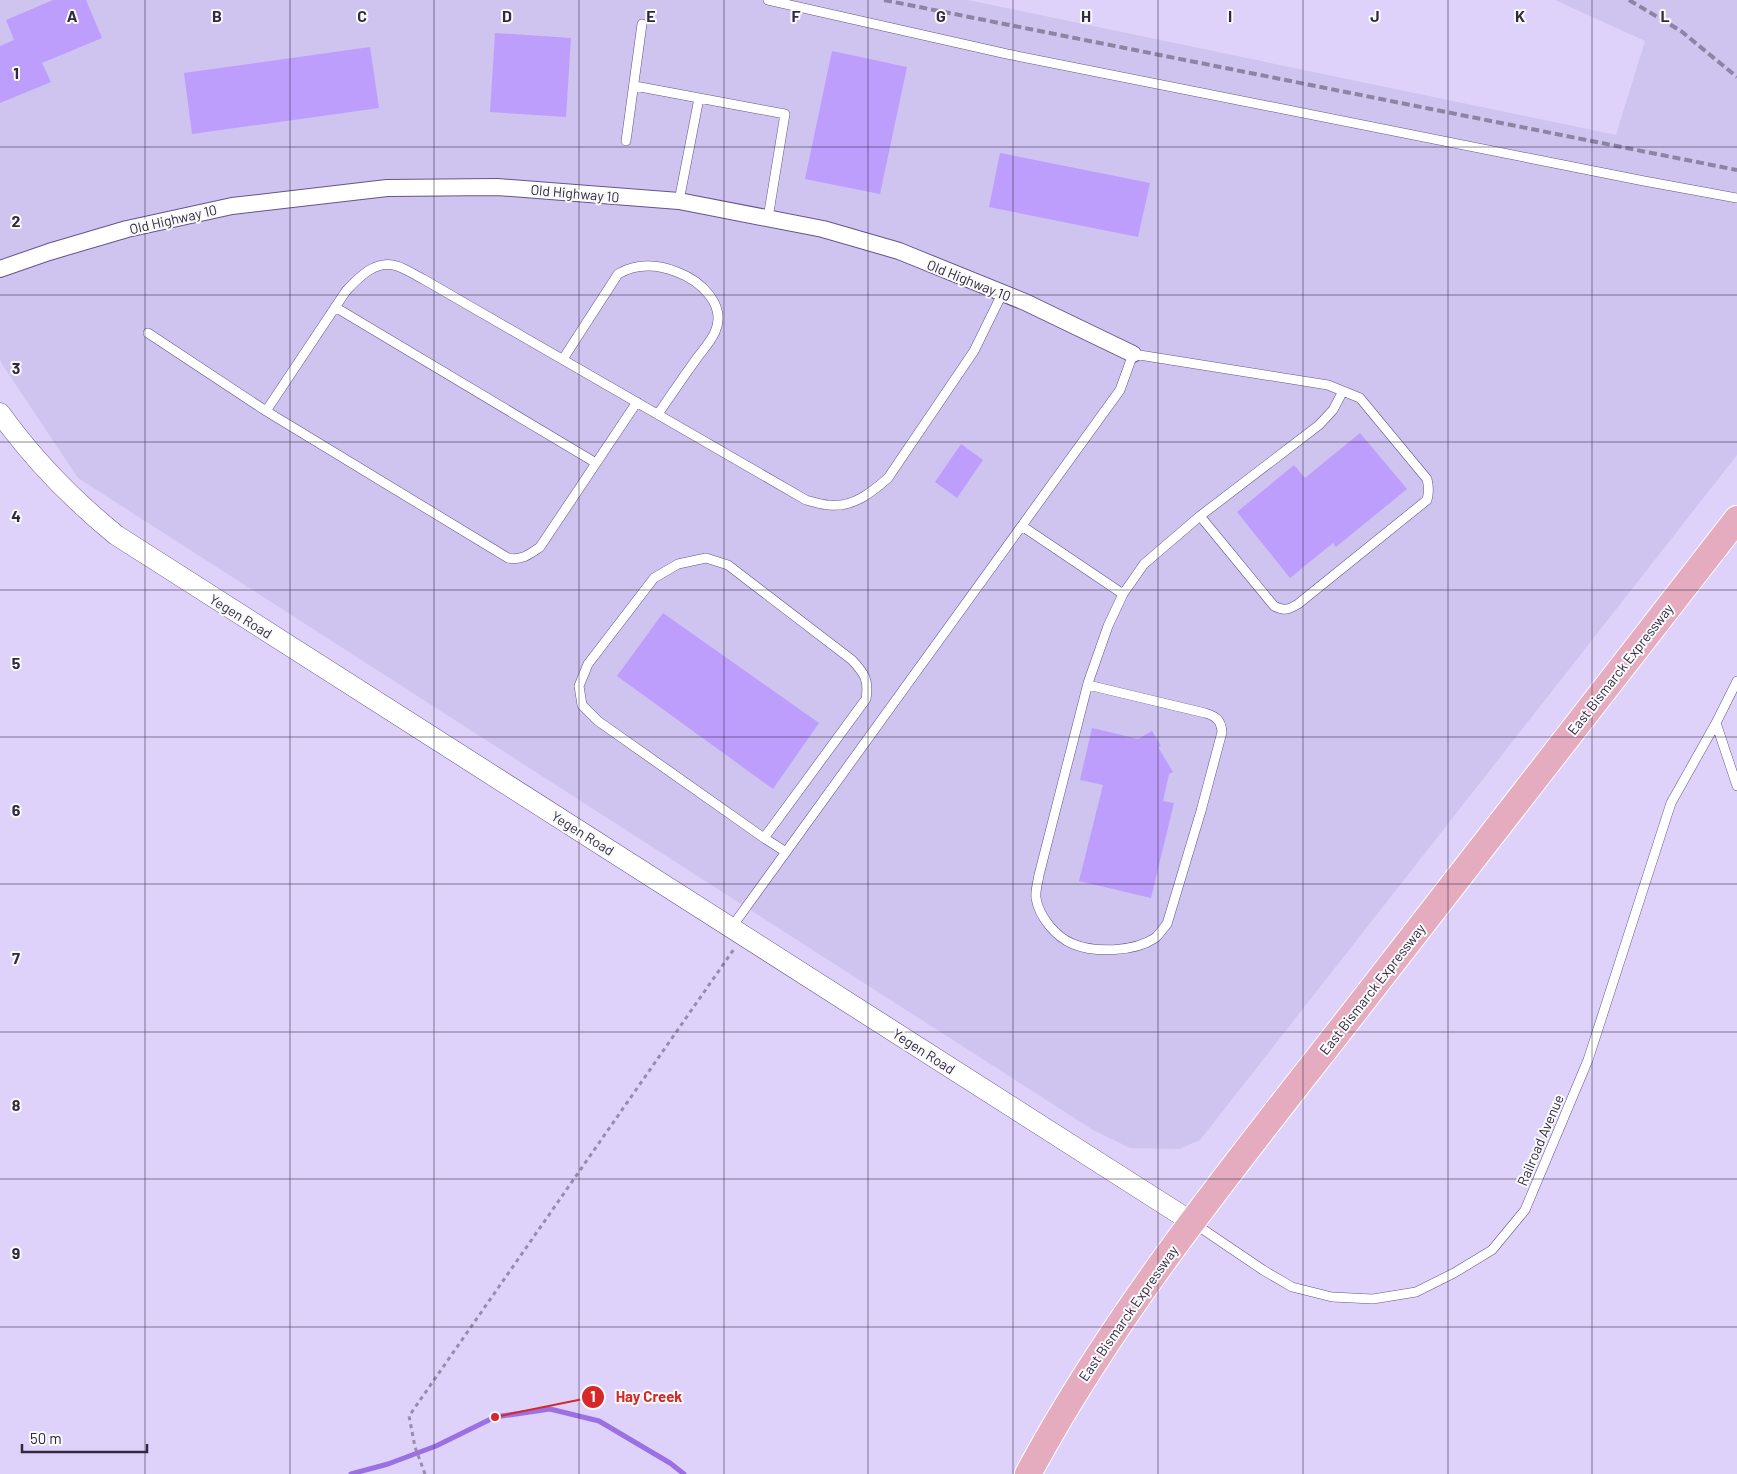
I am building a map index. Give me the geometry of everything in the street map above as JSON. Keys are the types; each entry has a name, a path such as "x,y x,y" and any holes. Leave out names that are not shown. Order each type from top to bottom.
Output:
{"main road":[{"name":"East Bismarck Expressway","path":"1028,1474 1089,1368 1192,1222 1737,519"}],"street":[{"name":"Old Highway 10","path":"0,269 48,252 127,229 232,206 387,188 496,187 679,202 823,229 899,251 1025,302 1133,354"},
{"name":"Yegen Road","path":"0,413 30,452 56,481 81,506 116,535 1192,1222"}],"lane":[{"path":"768,0 1007,54 1737,198"},
{"path":"626,141 642,24"},
{"path":"635,86 785,114 768,218"},
{"path":"679,202 699,98"},
{"path":"266,410 346,291 360,276 372,268 396,265 806,500 830,506 847,504 870,493 888,478 974,351 1002,294"},
{"path":"563,359 618,274 627,269 649,265 669,269 690,277 709,293 718,312 715,332 658,414"},
{"path":"335,307 596,464"},
{"path":"148,333 266,410 499,553 512,559 521,558 540,547 637,402"},
{"path":"737,932 786,852 1120,390 1133,354 1328,385 1360,398 1427,479 1429,494 1427,500 1298,604 1289,609 1282,610 1274,606 1200,516"},
{"path":"1088,685 1213,716 1220,720 1222,732 1201,811 1167,924 1155,938 1133,947 1110,950 1073,944 1056,933 1042,915 1036,897 1039,875 1088,685 1108,626 1123,594 1144,564 1200,516 1319,425 1339,402 1343,391"},
{"path":"1022,526 1123,594"},
{"path":"764,838 866,699 868,685 863,672 852,660 728,565 706,558 678,564 654,578 588,664 579,686 582,705 598,721 764,838 786,852"},
{"name":"Railroad Avenue","path":"1192,1222 1263,1270 1292,1287 1332,1297 1373,1299 1416,1292 1454,1273 1492,1250 1525,1210 1529,1202 1588,1060 1671,803 1737,682"},
{"path":"1716,723 1737,786"}],"path":[{"path":"425,1474 415,1447 409,1416 737,932"}],"shaded area":[{"path":"0,0 968,0 1616,135 1645,41 1555,0 1737,0 1737,455 1200,1140 1179,1149 1130,1148 1093,1130 78,478 0,359"}],"building":[{"path":"53,0 86,0 102,38 42,63 51,82 0,103 0,46 14,40 6,20"},
{"path":"495,33 571,38 566,117 490,112"},
{"path":"370,47 379,108 192,134 184,73"},
{"path":"832,51 907,67 880,194 805,179"},
{"path":"1000,153 1150,183 1138,237 989,207"},
{"path":"1360,433 1407,489 1336,547 1333,543 1290,578 1237,512 1294,465 1305,478"},
{"path":"961,444 983,460 957,498 935,482"},
{"path":"663,613 819,723 773,789 617,676"},
{"path":"1092,728 1138,739 1152,731 1161,746 1158,747 1173,772 1169,774 1163,801 1174,803 1151,898 1079,881 1103,785 1080,780"}],"waterway":[{"path":"351,1474 388,1464 436,1446 495,1417 550,1409 599,1421 670,1463 684,1474"}],"railway":[{"path":"884,0 1737,170"},
{"path":"1629,0 1681,31 1737,77"}],"place":[{"name":"Hay Creek","path":"495,1417"}]}
